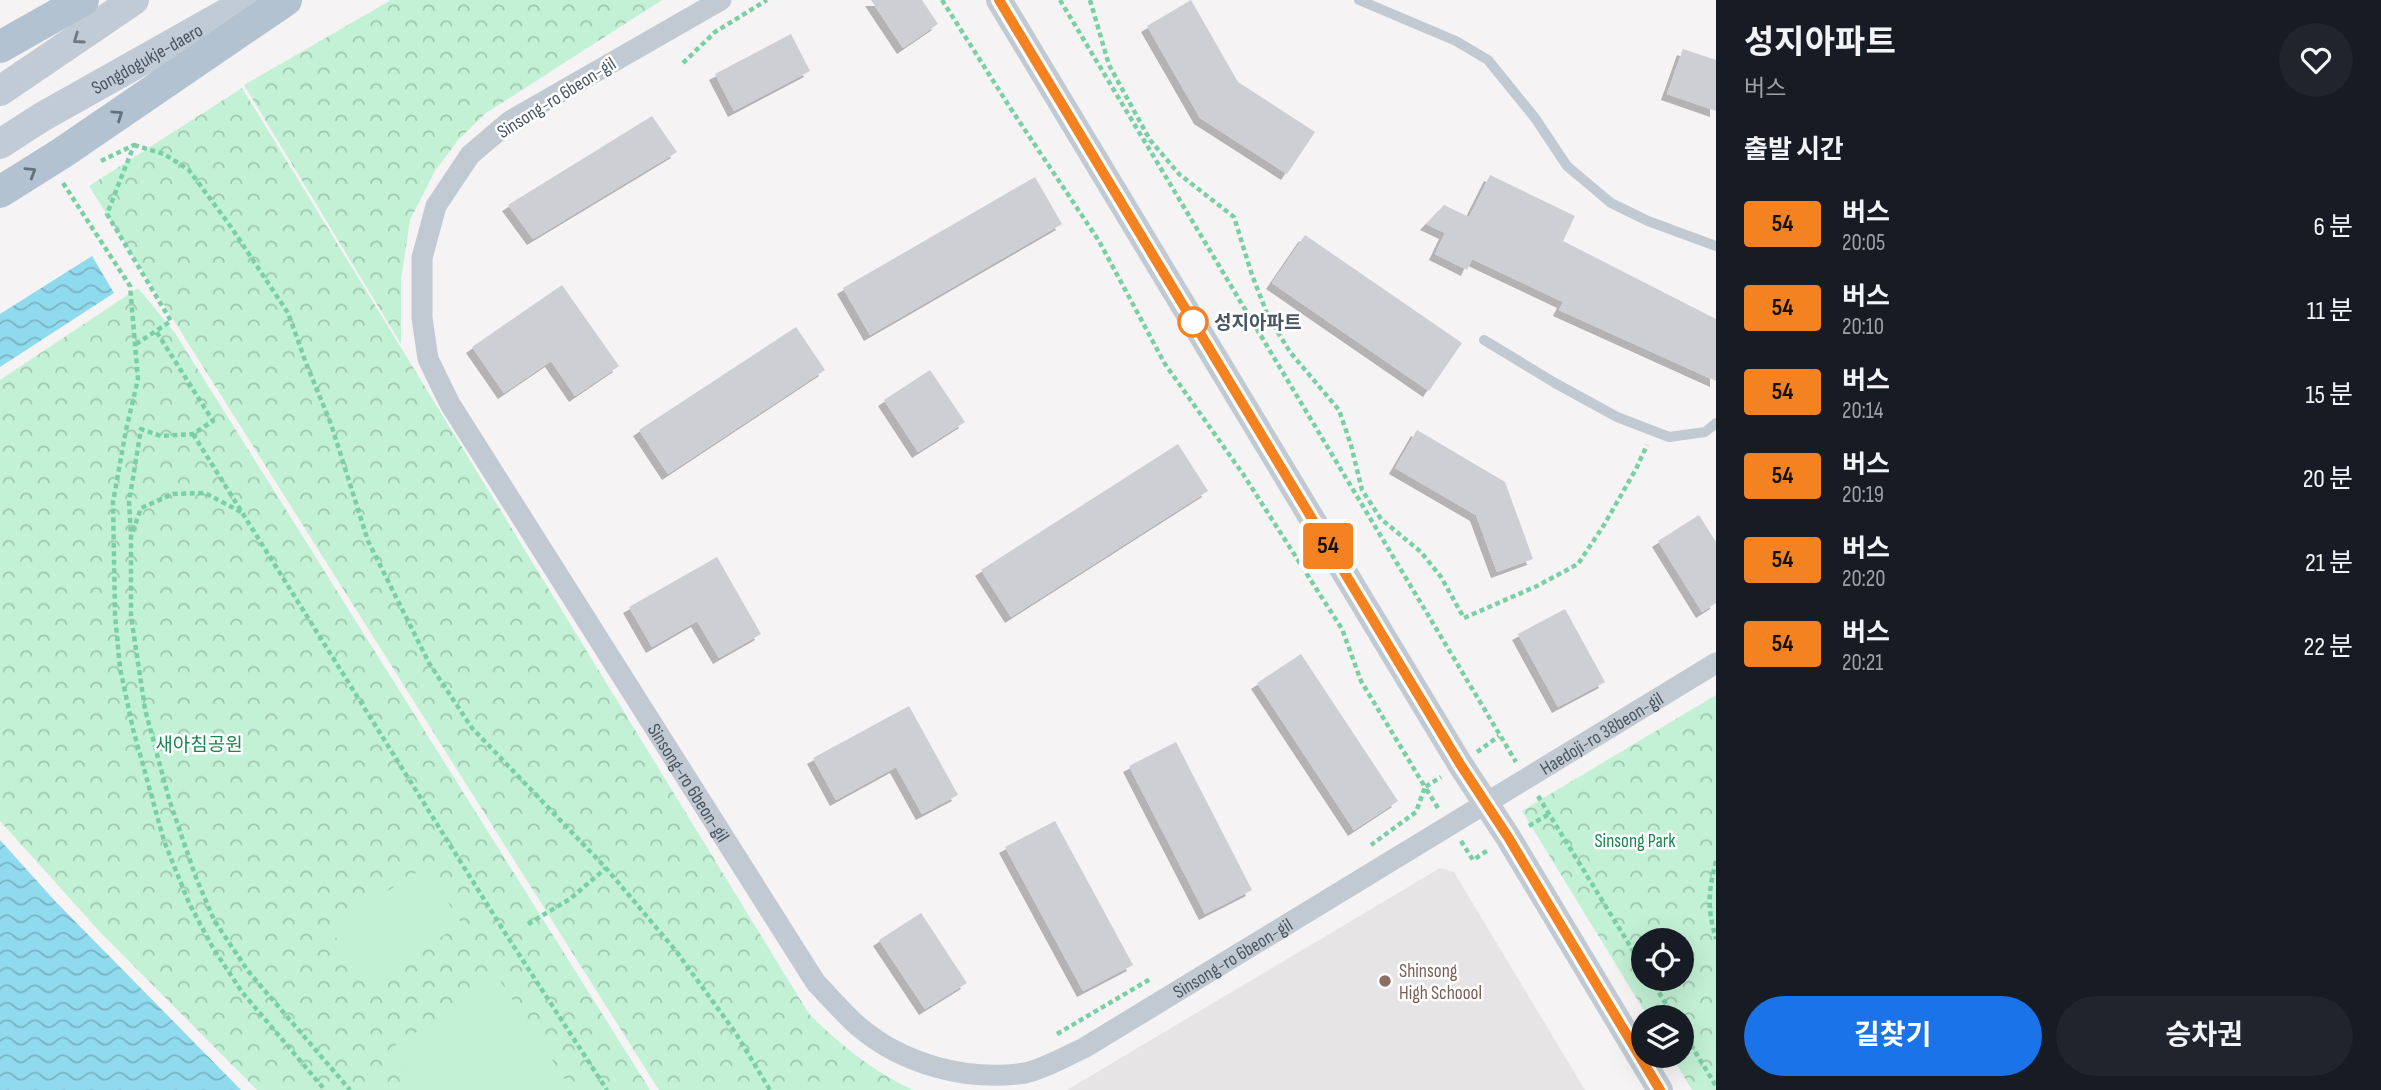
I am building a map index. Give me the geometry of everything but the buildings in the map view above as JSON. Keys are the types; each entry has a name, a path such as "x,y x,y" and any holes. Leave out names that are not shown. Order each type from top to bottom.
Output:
{"main road":[{"path":"0,47 83,0"},
{"path":"9,86 134,0"},
{"name":"Songdogukje-daero","path":"0,144 42,117 250,0"},
{"path":"0,192 60,164 286,0"}],"street":[{"name":"Sinsong-ro 6beon-gil","path":"721,0 510,121 470,155 436,206 422,258 422,318 428,359 450,404 816,983 859,1027 900,1054 939,1068 979,1076 1027,1073 1084,1048 1485,803"},
{"path":"999,0 1660,1090"},
{"name":"Haedoji-ro 38beon-gil","path":"1485,803 1716,663"}],"lane":[{"path":"1359,0 1456,41 1488,60 1535,118 1567,166 1611,203 1699,242 1716,246"},
{"path":"1484,340 1596,406 1669,437 1705,432 1716,423"}],"path":[{"path":"683,63 715,32 767,0"},
{"path":"943,0 1011,109 1099,241 1165,364 1243,474 1342,629 1360,681 1425,787 1416,812 1368,847"},
{"path":"1060,0 1499,736"},
{"path":"1090,0 1109,65 1150,140 1179,174 1234,217 1268,316 1290,352 1339,410 1351,444 1362,491 1381,519 1428,561 1464,618 1537,586 1578,564 1636,469 1653,431"},
{"path":"134,145 107,214 171,321 136,344"},
{"path":"98,163 134,145 164,154 189,170 231,227 288,313 331,424 368,541 429,663 472,728 606,868 684,961 735,1032 769,1090"},
{"path":"60,164 131,286 138,379 113,502 115,615 120,668 133,729 164,841 189,903 213,948 242,992 325,1090"},
{"path":"156,331 213,421 193,434 161,436 141,429 130,502 131,616 145,709 169,799 195,876 214,920 248,971 351,1090"},
{"path":"193,434 507,936 607,1090"},
{"path":"131,537 141,508 173,494 205,494 242,513"},
{"path":"1549,814 1631,947"},
{"path":"1716,861 1708,911 1716,939"},
{"path":"528,924 570,898 606,868"},
{"path":"1049,1039 1154,977"},
{"path":"1694,1050 1716,1086"}],"shaded area":[{"name":"Shinsong High Schoool","path":"1440,868 1454,872 1585,1090 1067,1090"}],"green space":[{"path":"391,0 662,0 486,113 458,140 435,171 410,220 401,280 401,344 244,85"},
{"path":"242,88 809,1014 858,1056 913,1090 659,1090 89,186"},
{"name":"새아침공원","path":"138,288 175,333 650,1090 257,1090 100,932 0,821 0,380"},
{"name":"Sinsong Park","path":"1716,695 1716,1090 1692,1090 1679,1068 1694,1068 1694,1005 1641,1005 1632,991 1694,991 1694,928 1631,928 1631,989 1522,811"},
{"path":"425,867 462,924 366,984 330,928"},
{"path":"499,979 572,1090 422,1090 393,1047"}],"water":[{"path":"92,256 114,293 0,367 0,314"},
{"path":"0,840 55,901 241,1090 0,1090"}],"bus line":[{"name":"54","path":"999,0 1660,1090"}],"place":[{"name":"성지아파트","path":"1193,322"},
{"name":"Shinsong High Schoool","path":"1385,981"}]}
